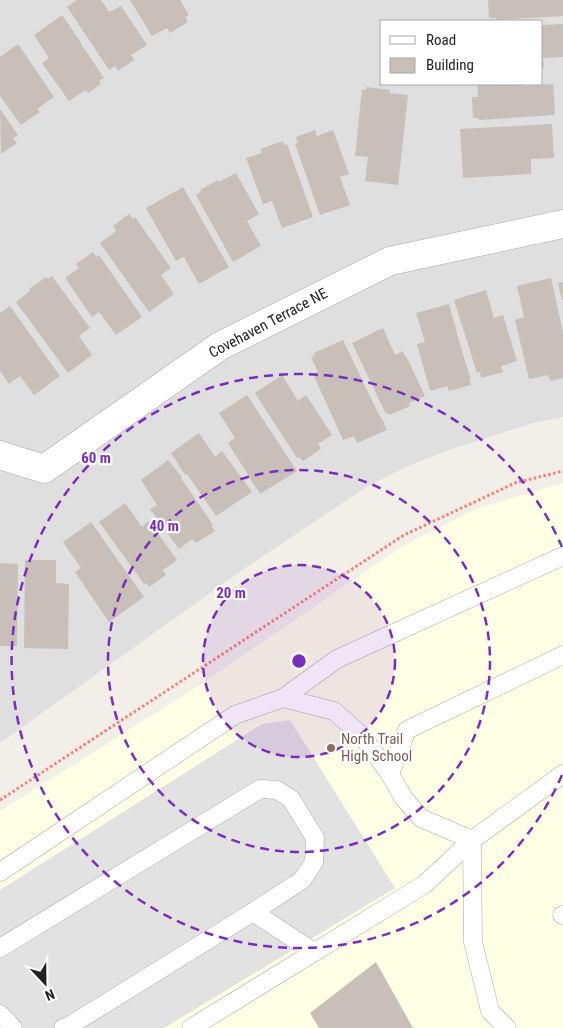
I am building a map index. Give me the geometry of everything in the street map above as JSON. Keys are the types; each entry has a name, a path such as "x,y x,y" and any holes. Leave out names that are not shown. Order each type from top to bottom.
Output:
{"street":[{"name":"Covehaven Terrace NE","path":"0,455 44,469 220,346 390,261 563,224"}],"lane":[{"path":"0,872 235,715 283,698 337,659 563,556"},
{"path":"390,774 407,730 563,655"},
{"path":"283,698 334,711 362,736 390,774 403,797 421,818 472,840"},
{"path":"191,1028 425,884 472,840 563,774"},
{"path":"0,948 260,789 276,790 290,799 315,838 314,862 302,880 63,1028"},
{"path":"472,840 473,942 490,1011 508,1028"},
{"path":"253,912 314,952"},
{"path":"0,1014 13,1028"}],"path":[{"path":"0,800 404,535 515,483 563,471"}],"shaded area":[{"path":"0,0 563,0 563,417 537,422 451,449 408,466 366,487 248,566 0,743"},
{"name":"North Trail High School","path":"563,483 563,1028 0,1028 0,811 200,685 404,545 476,509"},
{"path":"290,720 395,888 164,1028 0,1028 0,890 262,724"}],"building":[{"path":"77,0 101,0 109,12 121,6 147,45 131,55 134,60 118,71 115,66 109,70 67,7"},
{"path":"130,0 180,0 189,15 185,17 188,22 170,33 167,28 152,36"},
{"path":"488,0 563,0 563,16 496,20 496,18 489,18"},
{"path":"62,15 104,78 99,81 101,84 88,93 86,90 69,101 42,63 49,58 34,35"},
{"path":"563,24 563,57 543,58 543,25"},
{"path":"18,44 54,97 37,109 40,112 21,125 0,96 0,57"},
{"path":"553,84 555,115 479,120 478,118 473,118 472,97 478,97 477,85 524,86"},
{"path":"366,87 390,90 389,93 408,95 398,185 365,181 368,157 355,156 362,89 366,90"},
{"path":"0,109 18,135 13,138 17,143 1,154"},
{"path":"552,124 554,158 531,159 531,174 463,178 460,129"},
{"path":"315,130 317,136 333,130 349,174 340,177 350,205 320,215 295,144 298,143 296,137"},
{"path":"283,141 284,145 287,144 313,217 282,228 272,201 263,204 246,158 262,153 260,149"},
{"path":"236,173 259,214 247,221 261,246 233,262 196,195 201,192 200,190 218,180 219,182"},
{"path":"183,187 229,267 199,284 184,257 176,261 146,208"},
{"path":"129,214 133,219 135,217 171,268 161,275 174,294 149,312 100,243 116,231 113,226"},
{"path":"93,252 96,257 99,255 142,317 116,335 99,312 92,317 65,278 79,268 76,264"},
{"path":"52,276 90,328 79,336 92,355 68,373 16,302 31,290 29,289 46,277 48,279"},
{"path":"551,278 563,332 563,378 550,381 548,375 529,379 515,320 524,317 517,286"},
{"path":"563,282 563,300 562,300 558,283"},
{"path":"486,290 494,318 503,315 517,361 501,366 503,372 481,378 480,372 477,373 454,300"},
{"path":"449,304 471,379 469,379 471,385 449,391 447,386 430,391 417,344 425,342 416,313"},
{"path":"10,306 60,376 34,395 20,376 9,384 0,371 0,313"},
{"path":"383,328 395,355 403,351 425,396 409,403 410,406 390,415 386,414 352,343"},
{"path":"343,340 387,430 357,443 354,436 343,440 313,374 318,372 311,357 315,356 314,353"},
{"path":"282,375 298,401 306,395 332,435 318,444 321,449 303,461 299,457 297,458 255,393"},
{"path":"247,395 297,471 260,494 228,443 235,438 219,413"},
{"path":"199,433 215,457 222,451 252,492 216,516 171,453"},
{"path":"168,460 182,477 215,531 196,543 192,539 179,549 150,509 157,505 141,480"},
{"path":"125,503 142,527 149,521 177,560 163,570 166,575 149,587 146,583 144,584 99,522"},
{"path":"91,522 144,597 109,622 75,572 81,568 63,542"},
{"path":"25,560 56,560 56,583 69,584 68,649 24,648"},
{"path":"0,563 18,564 17,646 0,646"},
{"path":"376,962 413,1028 319,1028 310,1013"}],"place":[{"name":"North Trail High School","path":"331,748"}]}
